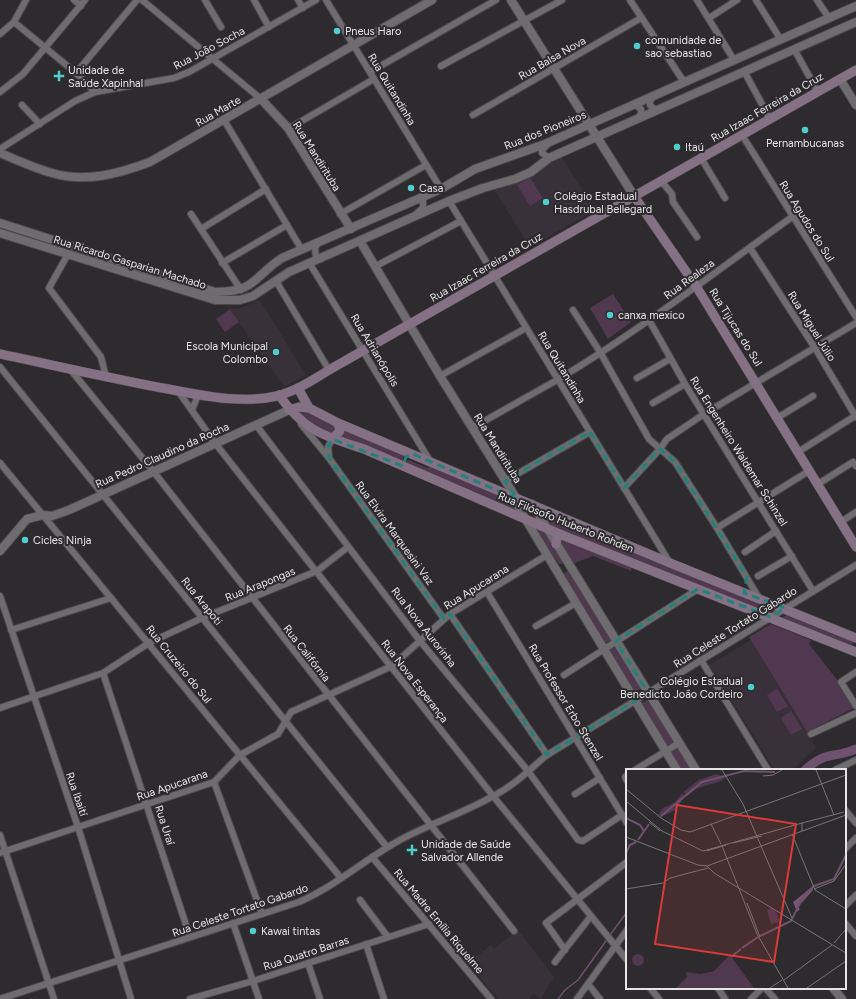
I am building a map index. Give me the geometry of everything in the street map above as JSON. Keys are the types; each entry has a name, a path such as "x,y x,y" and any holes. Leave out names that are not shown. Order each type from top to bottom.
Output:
{"main road":[{"name":"Rua Izaac Ferreira da Cruz","path":"0,354 89,374 214,398 241,400 279,396 298,388 856,70"},
{"name":"Rua Tijucas do Sul","path":"634,196 696,286 856,547"},
{"path":"298,388 309,408"},
{"name":"Rua Filósofo Huberto Rohden","path":"279,396 291,413 310,428 332,439 364,449 562,535 854,650"},
{"path":"291,413 299,407 309,408"},
{"name":"Rua Filósofo Huberto Rohden","path":"309,408 338,423 670,563 785,608 855,638"},
{"path":"332,439 340,431 338,423"},
{"path":"407,468 404,464 405,459 414,455"},
{"path":"502,492 507,490 506,483"},
{"path":"556,544 557,537 562,535"}],"street":[{"path":"0,34 14,22 26,0"},
{"path":"74,0 80,6"},
{"path":"0,92 23,74 85,0"},
{"path":"76,73 137,0"},
{"path":"142,0 211,59 261,99"},
{"path":"205,0 221,27"},
{"path":"254,0 269,27"},
{"path":"298,0 302,8"},
{"name":"Rua João Socha","path":"0,149 75,101 95,92 174,78 316,0"},
{"name":"Rua Quitandinha","path":"326,0 441,189"},
{"name":"Rua Marte","path":"0,153 52,173 76,177 93,177 122,173 150,162 432,0"},
{"path":"370,72 496,0"},
{"name":"Rua Tijucas do Sul","path":"510,0 555,68 634,196"},
{"path":"441,66 562,0"},
{"path":"630,0 684,82"},
{"path":"697,0 734,60"},
{"path":"708,18 737,0"},
{"path":"756,0 781,40"},
{"path":"817,0 829,18"},
{"name":"Rua dos Pioneiros","path":"249,286 261,277 270,266 282,258 441,189 490,162 505,159 562,136 856,6"},
{"name":"Rua Balsa Nova","path":"473,115 641,18"},
{"path":"14,22 44,49 76,73 95,92"},
{"path":"329,370 276,281 289,272 310,264 449,201 483,188 515,179 531,172 549,158 856,22"},
{"path":"794,49 818,92"},
{"path":"744,71 770,119"},
{"path":"288,129 374,79"},
{"path":"840,79 856,105"},
{"path":"655,95 650,102 650,105 656,111"},
{"name":"Rua Mandirituba","path":"261,99 288,129 340,214 351,229"},
{"path":"22,104 40,124"},
{"path":"634,104 641,109 641,114 635,120"},
{"path":"224,120 302,250"},
{"name":"Rua Agudos do Sul","path":"742,135 856,317"},
{"path":"549,158 542,153 544,147 562,136"},
{"path":"701,158 724,198"},
{"path":"340,214 426,165"},
{"path":"661,181 672,194 673,202 697,237"},
{"path":"201,229 266,189"},
{"path":"402,222 423,208 423,201 421,198"},
{"name":"Rua Quitandinha","path":"449,201 670,563"},
{"path":"191,214 241,290"},
{"name":"Rua Realeza","path":"472,428 558,380 649,320 792,217"},
{"path":"376,266 460,220"},
{"name":"Rua Ricardo Gasparian Machado","path":"0,223 215,292 230,292 241,290 249,286"},
{"path":"222,263 287,225"},
{"name":"Rua Ricardo Gasparian Machado","path":"0,233 215,300 240,300 254,296 276,281"},
{"name":"Rua Mandirituba","path":"360,241 440,376 516,498 517,504 526,520 676,769"},
{"path":"318,243 315,252 316,257 321,259"},
{"name":"Rua Miguel Júlio","path":"750,248 815,348 856,416"},
{"path":"68,254 49,288 101,357 106,377"},
{"name":"Rua Adrianópolis","path":"310,264 364,350 430,461"},
{"path":"573,310 600,352 649,439 675,462 759,598"},
{"name":"Rua Engenheiro Waldemar Schinzel","path":"649,320 685,384 760,502 813,591"},
{"path":"624,488 660,449 667,439 704,414 856,323"},
{"path":"440,376 526,328"},
{"path":"638,378 670,359"},
{"name":"Rua Arapoti","path":"0,368 387,848"},
{"name":"Rua Califórnia","path":"70,369 153,471 328,696 514,931"},
{"path":"85,386 89,374"},
{"path":"653,403 685,384"},
{"name":"Rua Nova Esperança","path":"178,391 215,443 493,796 626,959"},
{"path":"192,410 198,395"},
{"path":"777,418 813,396"},
{"name":"Rua Pedro Claudino da Rocha","path":"0,551 27,519 43,515 52,516 58,514 256,425 291,413"},
{"name":"Rua Elvira Marquesini Vaz","path":"291,413 329,458 444,619"},
{"path":"798,452 856,416"},
{"name":"Rua Nova Aurorinha","path":"256,425 420,641 528,771 578,840 583,841 622,815"},
{"path":"506,483 590,432"},
{"path":"329,458 327,451 332,439"},
{"path":"414,455 420,452 422,448"},
{"path":"818,484 853,462 856,466"},
{"name":"Rua Cruzeiro do Sul","path":"0,463 340,878"},
{"path":"717,528 809,470"},
{"path":"532,504 545,528 695,769"},
{"path":"841,522 856,512"},
{"path":"745,552 776,531"},
{"path":"655,556 660,552 658,543"},
{"name":"Rua Arapongas","path":"0,708 103,673 149,643 202,618 317,571 348,546"},
{"name":"Rua Apucarana","path":"3,852 214,782 240,755 278,734 290,712 392,666 450,614 547,554"},
{"path":"758,576 792,556"},
{"path":"555,567 559,570 563,569 566,566 566,561"},
{"name":"Rua Celeste Tortato Gabardo","path":"0,999 299,902 320,893 340,878 401,839 432,826 503,791 547,755 856,565"},
{"path":"742,592 748,586 747,577"},
{"path":"564,675 698,589"},
{"name":"Rua Professor Erbo Stenzel","path":"487,592 626,821"},
{"name":"Rua Ibaití","path":"0,596 78,828 131,999"},
{"path":"11,630 111,598"},
{"path":"536,626 576,603"},
{"path":"450,614 547,755"},
{"path":"701,660 767,769"},
{"path":"856,672 841,682 856,706"},
{"name":"Rua Uraí","path":"103,673 148,804 190,937"},
{"path":"811,734 856,713"},
{"path":"637,769 679,743"},
{"path":"837,769 855,761"},
{"path":"575,794 600,778"},
{"path":"214,782 262,914"},
{"path":"846,811 856,823"},
{"path":"0,835 3,852 54,999"},
{"path":"846,848 856,838"},
{"name":"Rua Madre Emília Riquelme","path":"372,857 491,999"},
{"path":"565,950 546,923 626,863"},
{"path":"846,905 856,895"},
{"path":"360,900 388,937"},
{"path":"555,962 591,916"},
{"path":"233,923 259,999"},
{"name":"Rua Quatro Barras","path":"194,998 253,981 428,924"},
{"path":"846,924 856,936"},
{"path":"577,999 626,931"},
{"path":"366,944 384,999"},
{"path":"308,963 320,999"},
{"path":"588,984 600,999"},
{"path":"651,989 658,999"},
{"path":"719,989 725,999"},
{"path":"751,999 761,989"},
{"path":"766,989 775,999"},
{"path":"834,989 842,999"}],"highlighted area":[{"path":"590,432 624,488 660,449 675,462 747,577 744,593 785,608 771,617 698,589 616,641 648,693 547,755 450,614 444,619 329,458 328,447 332,439 403,466 406,457 413,454 517,499 505,481"}],"shaded area":[{"name":"Colégio Estadual Hasdrubal Bellegard","path":"562,157 595,210 530,247 493,188"},
{"path":"530,177 543,198 530,206 517,185"},
{"name":"canxa mexico","path":"613,294 631,322 608,339 590,308"},
{"name":"Escola Municipal Colombo","path":"260,300 306,375 284,387 230,309 241,308"},
{"path":"230,309 239,322 225,332 216,319"},
{"path":"299,407 336,426 333,434 316,427 295,411"},
{"path":"344,429 405,455 401,462 340,440"},
{"path":"409,460 427,468 431,466 512,502 519,513 407,465 406,462"},
{"path":"540,513 773,607 766,612 545,525"},
{"path":"534,527 543,531 563,562 562,564 559,564"},
{"path":"560,538 632,567 631,571 593,556 572,564 559,540"},
{"path":"568,571 611,638 609,642 604,643 563,574"},
{"path":"788,614 854,642 851,645 781,618"},
{"path":"771,624 811,640 809,644 838,681 854,708 807,732 749,637"},
{"name":"Colégio Estadual Benedicto João Cordeiro","path":"751,640 816,748 793,769 774,769 709,665"},
{"path":"614,646 642,688 634,693 609,650"},
{"path":"777,689 788,706 777,712 767,695"},
{"path":"649,699 673,741 671,744 666,745 641,704"},
{"path":"791,711 802,729 791,735 781,718"},
{"path":"677,748 679,749 692,769 679,769 671,753"},
{"path":"518,930 554,977 541,999 533,994 529,999 498,999 468,963 491,945 494,949"}],"waterway":[{"path":"806,769 825,757 856,749"},
{"path":"610,935 626,913"},
{"path":"558,999 565,990 578,980 606,941"}],"place":[{"name":"Pneus Haro","path":"337,31"},
{"name":"comunidade de sao sebastiao","path":"637,46"},
{"name":"Unidade de Saúde Xapinhal","path":"59,76"},
{"name":"Pernambucanas","path":"805,130"},
{"name":"Itaú","path":"677,147"},
{"name":"Casa","path":"411,188"},
{"name":"Colégio Estadual Hasdrubal Bellegard","path":"546,202"},
{"name":"canxa mexico","path":"610,315"},
{"name":"Escola Municipal Colombo","path":"276,352"},
{"name":"Cicles Ninja","path":"25,540"},
{"name":"Colégio Estadual Benedicto João Cordeiro","path":"751,687"},
{"name":"Unidade de Saúde Salvador Allende","path":"412,850"},
{"name":"Kawai tintas","path":"253,931"}]}
